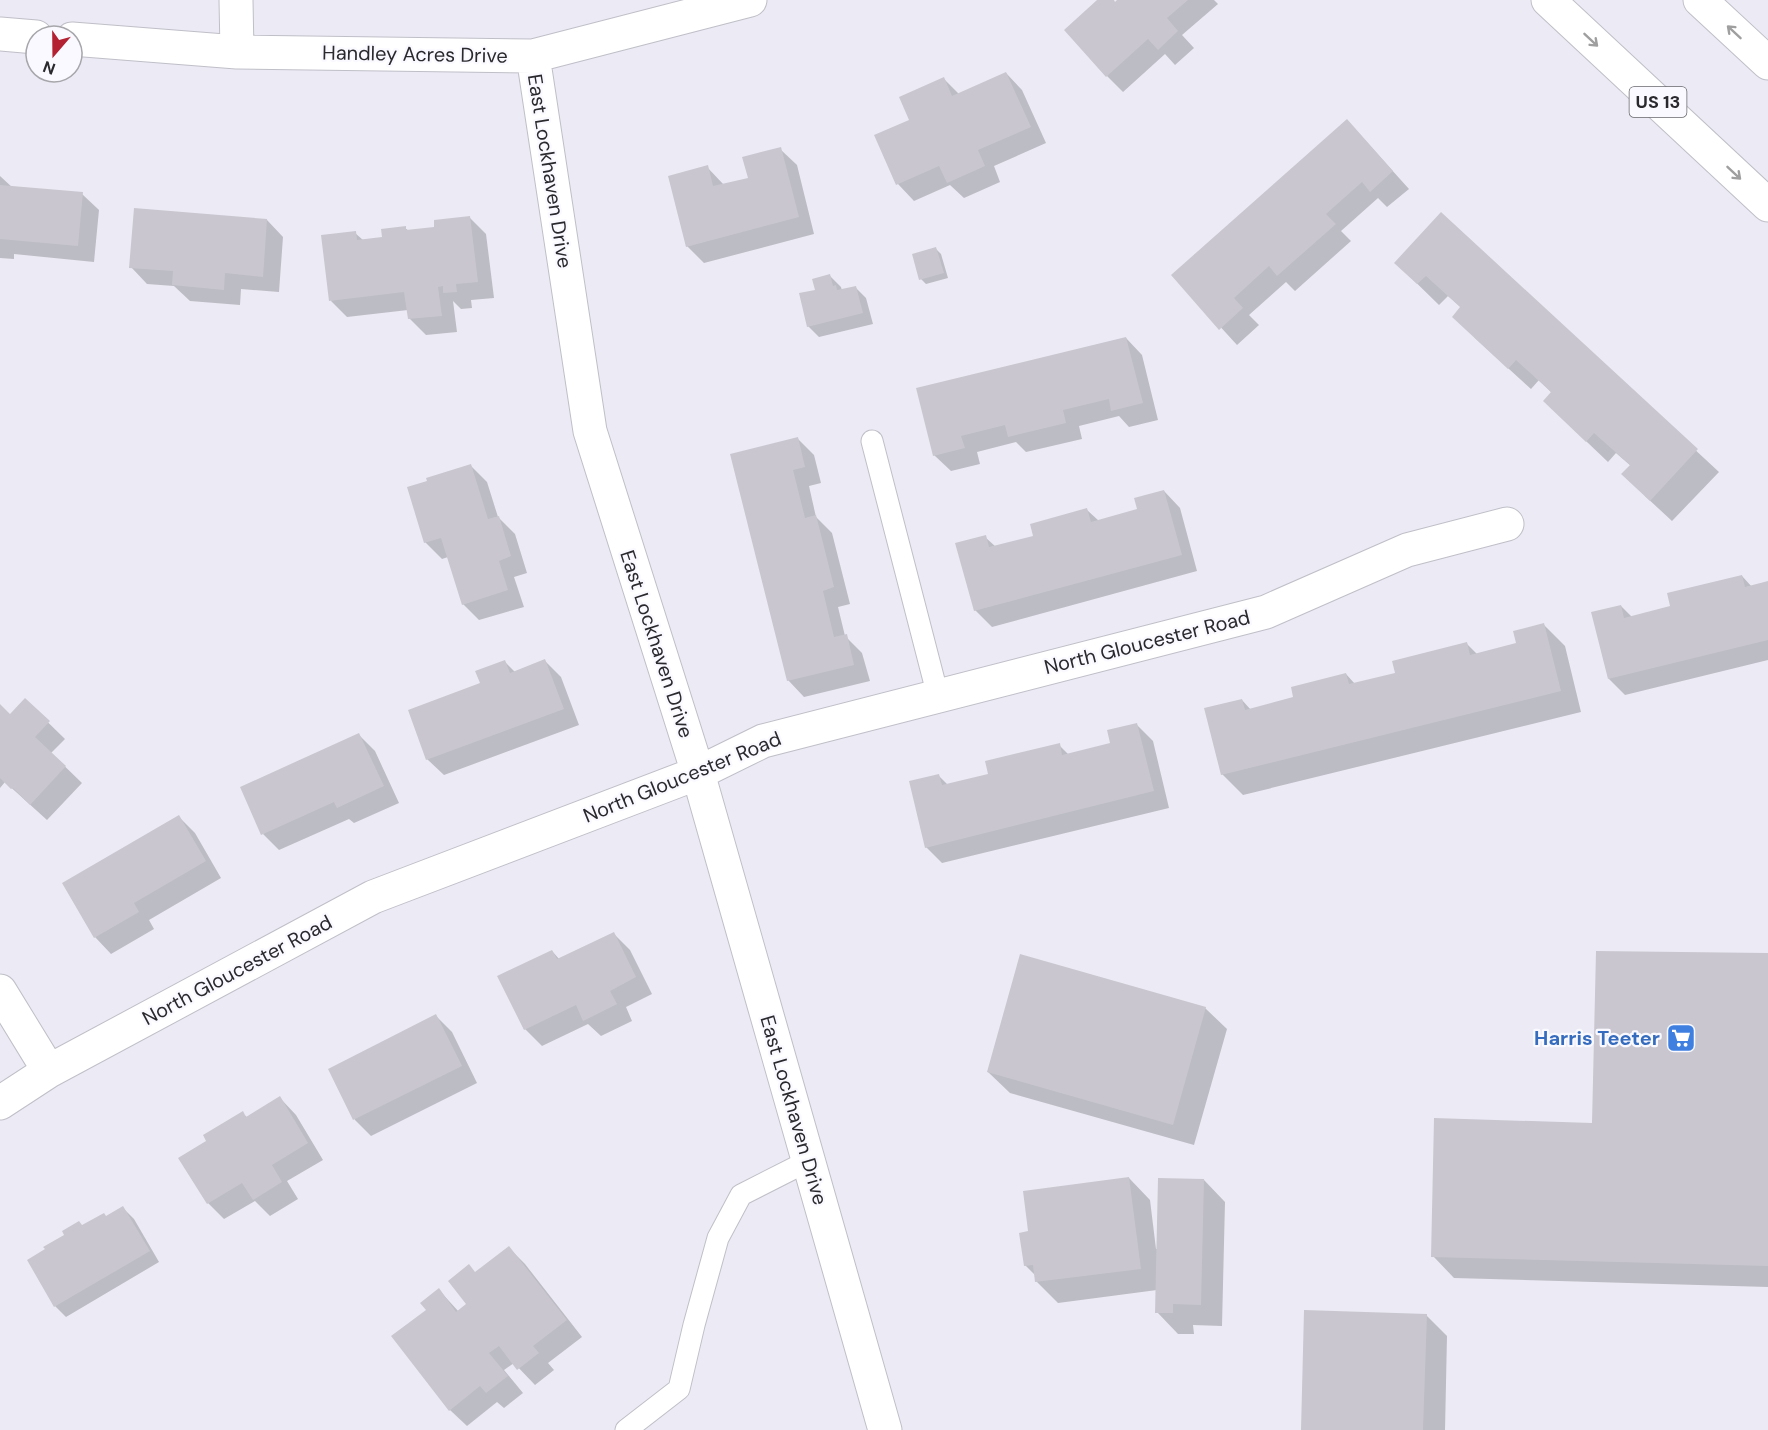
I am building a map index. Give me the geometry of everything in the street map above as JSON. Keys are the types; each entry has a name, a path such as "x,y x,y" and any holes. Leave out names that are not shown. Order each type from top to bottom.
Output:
{"main road":[{"path":"236,0 237,52"},
{"name":"Handley Acres Drive","path":"84,40 237,52 533,56 750,0"},
{"name":"US 13","path":"1548,0 1768,205"},
{"path":"1700,0 1768,63"},
{"path":"0,34 24,36"},
{"name":"East Lockhaven Drive","path":"533,56 590,431 698,773 885,1430"},
{"name":"North Gloucester Road","path":"0,1103 49,1071 373,897 698,773 763,741 1266,612 1407,550 1507,524"},
{"path":"0,991 49,1071"}],"lane":[{"path":"872,441 938,696"},
{"path":"626,1430 679,1389 718,1238 741,1195 808,1161"}],"building":[{"path":"1097,0 1114,0 1115,2 1117,0 1188,0 1167,18 1178,31 1158,50 1148,39 1106,77 1064,30"},
{"path":"1006,72 1031,127 978,150 985,166 947,183 939,166 896,185 874,135 909,120 899,97 944,77 952,96"},
{"path":"1347,119 1393,171 1370,192 1362,182 1326,214 1336,224 1277,276 1269,266 1234,298 1243,308 1219,330 1171,275"},
{"path":"781,147 799,217 686,247 668,176 708,165 713,186 748,178 742,157"},
{"path":"0,185 83,192 78,246 0,239"},
{"path":"134,208 267,219 263,277 225,273 224,290 172,285 173,271 129,268"},
{"path":"1441,212 1698,449 1650,501 1621,474 1630,465 1594,433 1586,442 1543,401 1551,392 1516,360 1508,369 1452,317 1460,307 1426,276 1417,284 1394,263"},
{"path":"470,216 478,282 456,284 457,292 443,293 443,286 438,287 442,316 408,319 404,292 329,301 321,235 356,231 357,240 382,237 381,229 406,226 406,230 434,227 434,220"},
{"path":"936,247 944,273 919,280 912,254"},
{"path":"830,274 833,286 836,285 837,290 856,286 863,313 807,327 799,293 815,290 812,279"},
{"path":"1126,337 1143,403 1111,411 1109,399 1063,410 1066,423 1008,437 1005,425 961,436 965,448 933,456 916,388"},
{"path":"798,437 805,467 793,470 805,518 816,515 834,587 823,591 834,637 847,634 854,665 787,681 730,454"},
{"path":"471,464 488,519 499,516 511,556 499,561 508,590 462,605 441,538 424,543 407,487 427,481 426,478"},
{"path":"1164,490 1182,555 974,611 955,543 986,535 989,547 1033,536 1030,524 1087,508 1091,522 1137,509 1134,498"},
{"path":"1742,575 1745,587 1768,581 1768,640 1608,679 1591,612 1621,605 1624,618 1670,606 1667,593"},
{"path":"1544,623 1561,691 1221,775 1204,708 1242,699 1245,710 1293,697 1291,687 1346,673 1349,684 1395,673 1392,661 1467,642 1470,655 1516,643 1513,631"},
{"path":"545,659 564,709 426,760 408,710 480,683 475,671 505,660 510,673"},
{"path":"25,698 50,721 35,737 66,766 30,805 0,778 0,704 10,714"},
{"path":"1137,723 1154,791 925,848 909,781 939,774 942,785 988,774 985,761 1060,743 1062,755 1110,743 1107,730"},
{"path":"359,733 384,786 337,808 334,802 261,835 240,787"},
{"path":"179,815 206,861 134,903 139,912 94,938 62,883"},
{"path":"614,932 636,977 610,991 617,1004 583,1021 576,1005 524,1030 497,976 552,950 557,959"},
{"name":"Harris Teeter","path":"1596,951 1768,953 1768,1266 1431,1257 1434,1118 1592,1123"},
{"path":"1020,954 1206,1007 1173,1125 987,1072"},
{"path":"436,1014 462,1066 353,1120 328,1069"},
{"path":"280,1096 308,1143 272,1165 282,1182 253,1200 242,1183 207,1204 178,1158 206,1141 203,1135 243,1111 246,1117"},
{"path":"1129,1177 1141,1269 1035,1282 1033,1265 1024,1266 1019,1233 1028,1231 1023,1191"},
{"path":"1158,1178 1204,1179 1201,1305 1173,1304 1173,1313 1155,1313"},
{"path":"123,1206 150,1251 54,1307 27,1260 45,1249 43,1247 64,1235 62,1231 79,1221 82,1225 104,1213 106,1216"},
{"path":"509,1246 567,1320 533,1346 539,1353 517,1370 499,1346 489,1353 508,1376 486,1393 480,1386 449,1411 391,1336 426,1310 420,1303 439,1288 456,1312 466,1304 448,1281 469,1264 475,1272"},
{"path":"1304,1310 1427,1314 1423,1430 1301,1430"}],"place":[{"name":"Harris Teeter","path":"1681,1038"}]}
